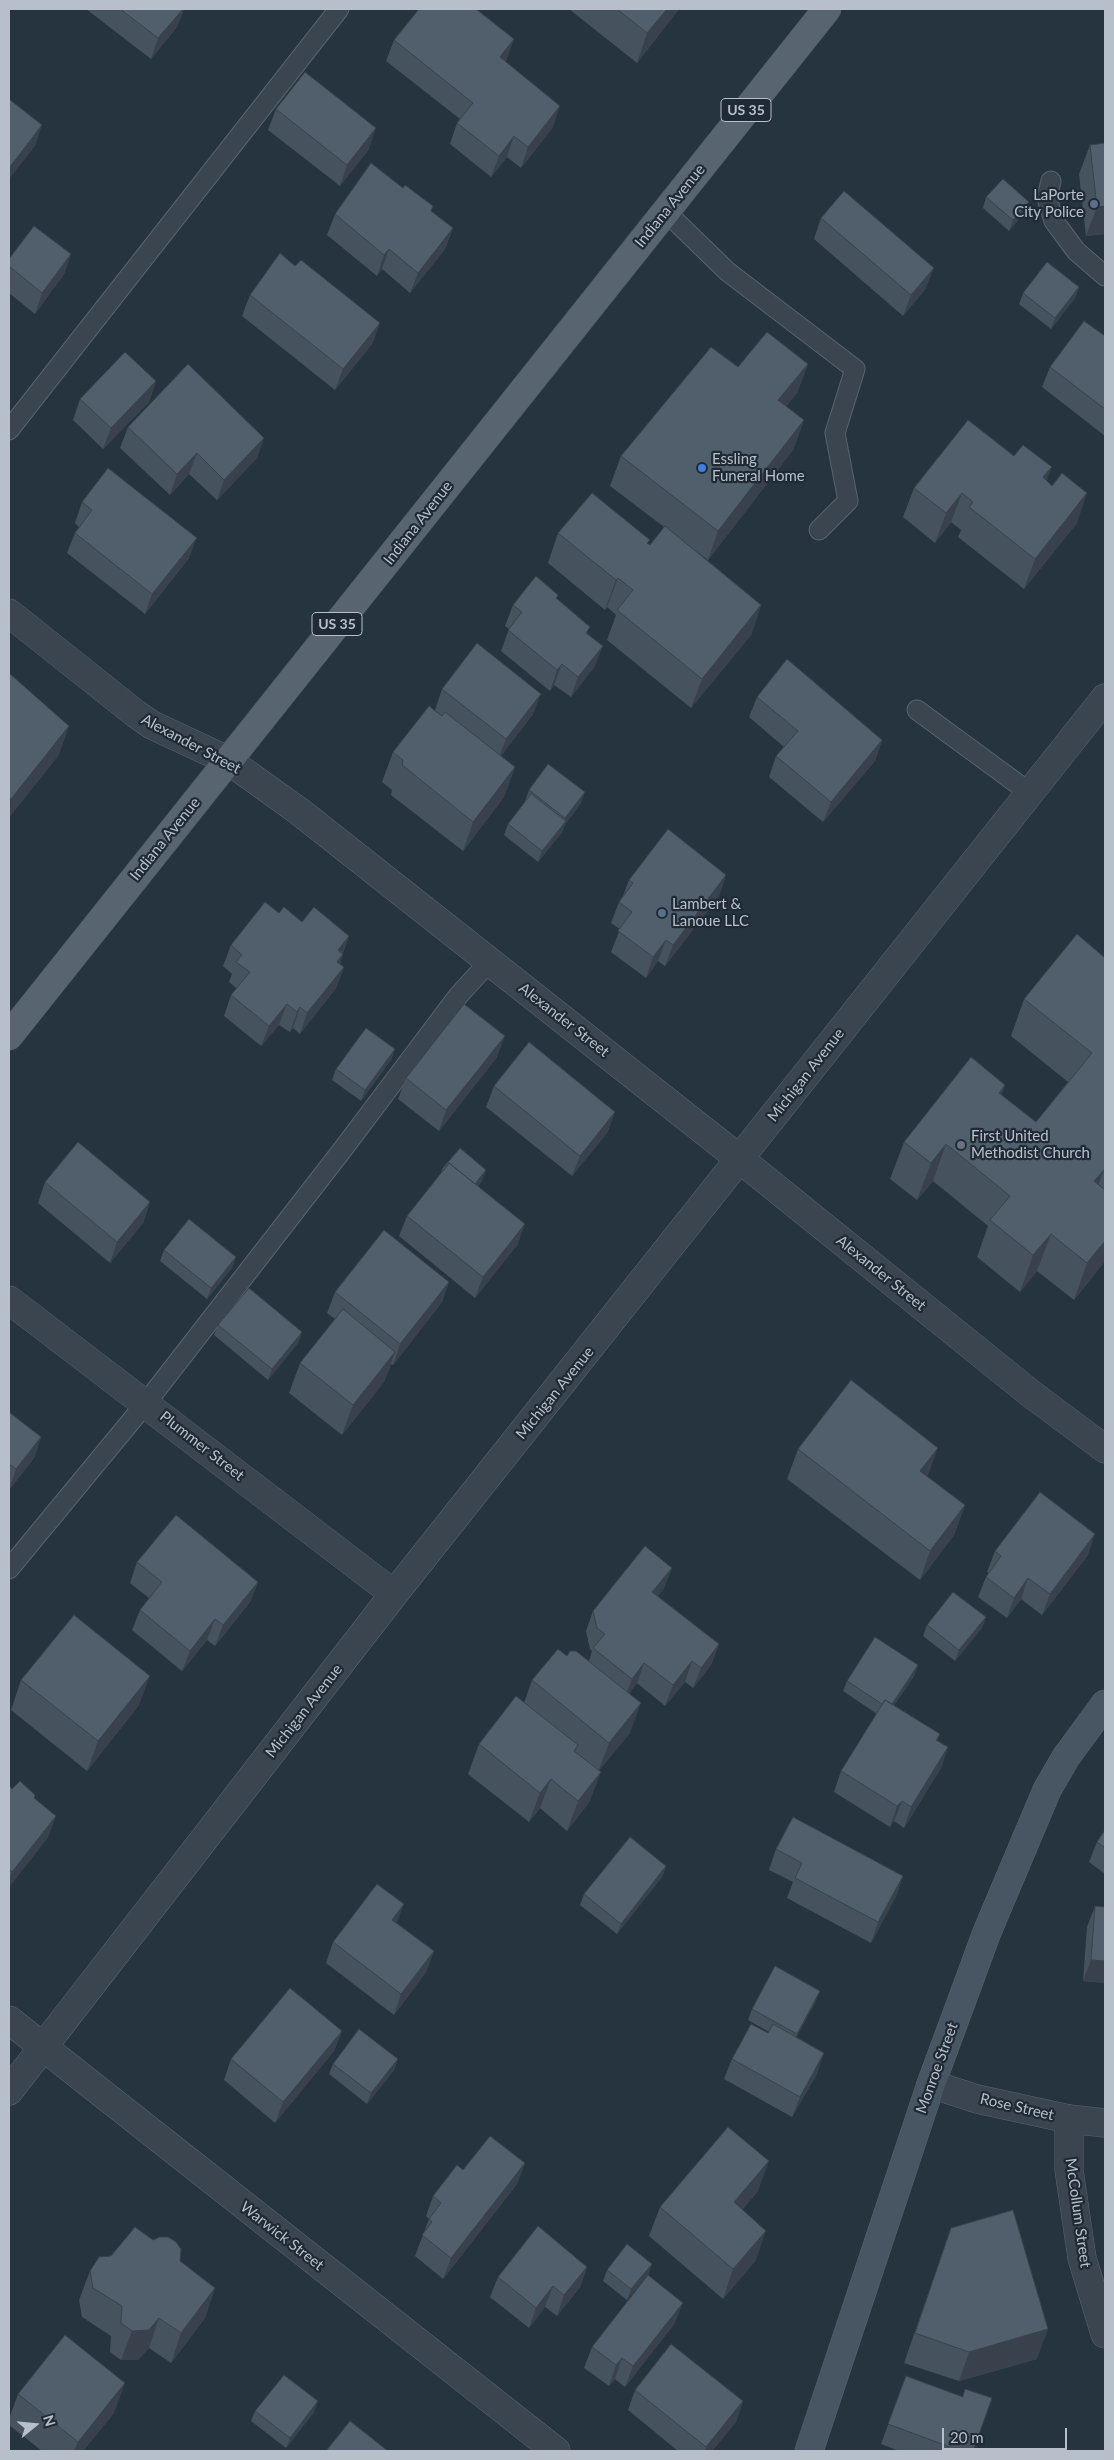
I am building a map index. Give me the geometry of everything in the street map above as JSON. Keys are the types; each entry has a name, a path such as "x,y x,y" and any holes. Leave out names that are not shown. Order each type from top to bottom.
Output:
{"main road":[{"name":"Indiana Avenue","path":"9,1036 827,9"},
{"name":"Monroe Street","path":"809,2451 931,2084 987,1932 1046,1790 1066,1757 1105,1704"}],"street":[{"name":"Alexander Street","path":"9,613 152,725 229,761 300,812 741,1160 1030,1393 1105,1448"},
{"name":"Michigan Avenue","path":"9,2091 394,1594 741,1160 1105,698"},
{"name":"Plummer Street","path":"9,1300 394,1594"},
{"name":"Warwick Street","path":"9,2020 556,2451"},
{"name":"Rose Street","path":"931,2084 977,2099 1069,2119 1105,2123"},
{"name":"McCollum Street","path":"1069,2119 1070,2170 1082,2258 1105,2334"}],"lane":[{"path":"9,430 339,9"},
{"path":"1051,181 1047,198 1054,221 1076,252 1105,276"},
{"path":"665,211 728,272 855,370 835,433 848,501 819,530"},
{"path":"916,710 1030,793"},
{"path":"9,1568 146,1403 338,1156 458,996 490,961"}],"building":[{"path":"120,9 183,9 158,38"},
{"path":"419,9 476,9 514,39 500,57 560,106 528,147 514,136 499,156 457,123 473,103 394,40"},
{"path":"617,9 667,9 647,33"},
{"path":"305,72 376,128 347,165 276,109"},
{"path":"9,99 42,125 10,167 9,166"},
{"path":"1105,143 1105,206 1097,207 1090,145"},
{"path":"371,163 403,188 405,185 433,206 431,211 453,228 418,273 389,249 384,255 335,214"},
{"path":"1003,179 1029,202 1013,220 986,197"},
{"path":"844,191 934,268 911,295 821,218"},
{"path":"34,226 71,254 42,293 9,266 9,259"},
{"path":"280,253 295,266 301,260 380,323 343,369 250,295"},
{"path":"1047,262 1079,287 1055,318 1023,293"},
{"path":"1084,321 1105,336 1105,409 1050,367"},
{"name":"Essling Funeral Home","path":"767,332 808,364 778,400 804,420 718,531 621,456 711,347 738,367"},
{"path":"125,352 156,381 111,428 80,399"},
{"path":"188,364 264,438 224,480 197,453 177,474 128,427"},
{"path":"968,420 1014,456 1023,445 1052,467 1043,477 1052,486 1062,473 1087,493 1035,559 969,507 973,502 962,493 946,513 914,488"},
{"path":"108,468 197,538 152,594 75,533 92,510 82,502"},
{"path":"592,493 650,540 647,543 650,545 665,526 761,605 702,679 617,610 633,590 618,578 616,580 558,533"},
{"path":"536,576 558,595 556,598 590,627 586,633 603,646 578,677 562,664 557,670 508,630 522,612 513,605"},
{"path":"477,643 541,694 506,739 442,689"},
{"path":"787,659 882,740 831,802 776,756 798,731 757,697"},
{"path":"9,673 69,726 11,799 9,798"},
{"path":"429,706 442,716 445,712 515,767 473,822 402,765 403,760 393,752"},
{"path":"548,764 585,792 565,818 529,790"},
{"path":"531,794 566,821 542,851 508,824"},
{"name":"Lambert & Lanoue LLC","path":"668,829 726,875 673,945 666,940 653,957 618,931 632,912 619,902 633,883 629,880"},
{"path":"265,902 279,913 284,907 302,922 314,907 349,936 338,950 343,954 337,962 344,967 307,1013 300,1007 297,1012 287,1004 269,1026 231,995 250,972 236,962 242,955 231,945"},
{"name":"First United Methodist Church","path":"1077,934 1105,958 1105,1171 1094,1181 1105,1190 1105,1241 1087,1263 1051,1234 1033,1255 990,1220 1010,1196 946,1144 931,1163 904,1142 971,1057 1005,1085 999,1093 1036,1122 1092,1053 1024,999"},
{"path":"464,1004 505,1036 446,1110 406,1078"},
{"path":"366,1028 395,1049 365,1090 336,1069"},
{"path":"529,1042 615,1112 580,1156 494,1086"},
{"path":"78,1142 150,1202 117,1242 45,1182"},
{"path":"460,1148 486,1170 475,1184 449,1163 443,1171 442,1169"},
{"path":"449,1163 525,1224 483,1277 407,1216"},
{"path":"189,1219 236,1257 211,1288 164,1250"},
{"path":"384,1230 449,1282 400,1344 335,1292"},
{"path":"249,1288 302,1332 272,1369 218,1325"},
{"path":"343,1309 395,1352 353,1405 300,1363"},
{"path":"851,1380 938,1448 920,1471 965,1505 930,1551 798,1449"},
{"path":"9,1412 41,1437 16,1469 9,1464"},
{"path":"1040,1492 1095,1534 1050,1594 1028,1578 1014,1598 986,1577 1001,1556 995,1551"},
{"path":"176,1515 258,1582 223,1625 215,1619 190,1651 140,1610 162,1582 137,1562"},
{"path":"645,1546 672,1568 652,1592 719,1644 701,1668 692,1661 673,1685 644,1663 632,1679 593,1648 605,1634 597,1628 593,1611"},
{"path":"953,1592 986,1617 959,1650 927,1625"},
{"path":"74,1615 150,1676 98,1741 21,1680"},
{"path":"875,1637 918,1665 892,1704 885,1700 882,1704 847,1681"},
{"path":"558,1649 567,1656 570,1651 576,1651 641,1703 609,1743 532,1680"},
{"path":"516,1696 578,1745 574,1751 601,1772 578,1801 551,1779 540,1793 479,1744"},
{"path":"885,1700 940,1734 936,1740 948,1747 911,1807 902,1801 897,1806 841,1771"},
{"path":"20,1781 35,1795 34,1798 56,1816 12,1872 9,1869 9,1785 12,1789"},
{"path":"793,1817 903,1876 878,1922 795,1878 802,1863 776,1849"},
{"path":"1105,1830 1105,1848 1097,1842"},
{"path":"630,1837 666,1866 621,1924 584,1894"},
{"path":"377,1884 404,1904 392,1920 434,1951 401,1994 333,1942"},
{"path":"1095,1906 1105,1907 1105,1961 1091,1960"},
{"path":"775,1966 820,1991 797,2034 752,2009"},
{"path":"290,1988 342,2031 283,2102 231,2059"},
{"path":"751,2024 768,2033 773,2024 824,2053 800,2097 732,2059"},
{"path":"359,2029 398,2059 371,2093 333,2064"},
{"path":"728,2127 769,2161 734,2202 766,2231 733,2269 660,2207"},
{"path":"490,2136 525,2163 451,2258 422,2235 432,2222 429,2219 441,2203 433,2196 457,2165 463,2170"},
{"path":"1013,2210 1048,2329 969,2352 915,2333 951,2228"},
{"path":"538,2226 587,2267 564,2295 553,2286 536,2308 498,2277"},
{"path":"135,2227 153,2240 160,2237 168,2237 176,2242 181,2249 180,2261 215,2288 181,2333 159,2318 149,2330 132,2331 121,2323 122,2306 93,2288 90,2271 99,2257 111,2256"},
{"path":"627,2244 652,2264 631,2289 607,2270"},
{"path":"648,2275 683,2303 633,2366 622,2358 616,2365 592,2347"},
{"path":"65,2335 125,2383 78,2442 18,2394"},
{"path":"671,2344 743,2401 706,2447 635,2390"},
{"path":"284,2375 318,2401 290,2438 255,2411"},
{"path":"906,2376 963,2397 965,2389 992,2398 977,2440 956,2432 950,2447 888,2424"},
{"path":"350,2421 388,2451 326,2451"}],"place":[{"name":"LaPorte City Police","path":"1094,204"},
{"name":"Essling Funeral Home","path":"702,468"},
{"name":"Lambert & Lanoue LLC","path":"662,913"},
{"name":"First United Methodist Church","path":"961,1145"}]}
